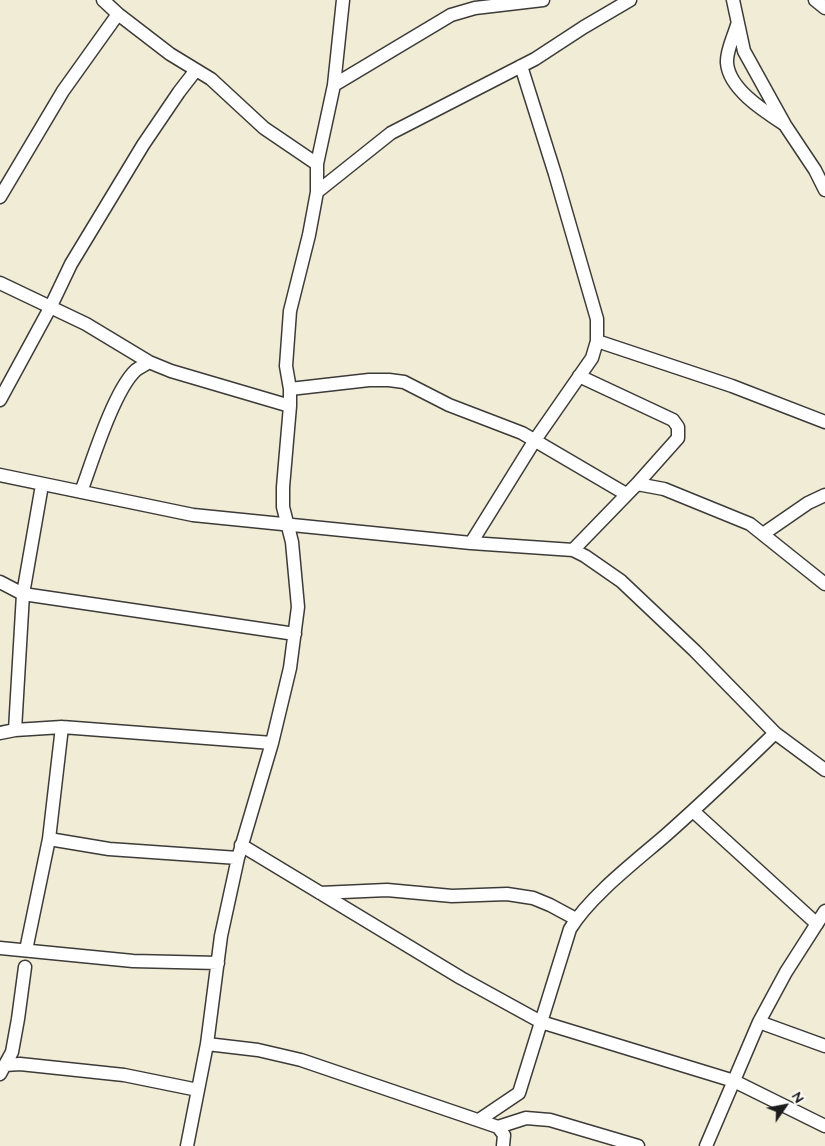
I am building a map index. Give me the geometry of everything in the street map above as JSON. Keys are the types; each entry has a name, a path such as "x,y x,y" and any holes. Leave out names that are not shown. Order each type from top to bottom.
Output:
{"street":[{"path":"103,0 170,54 211,79 264,128 317,164"},
{"path":"187,1146 207,1044 221,936 240,852 272,743 290,668 295,634 298,607 292,542 283,507 290,406 290,390 286,366 290,311 309,235 317,192 317,164 334,86 342,0"},
{"path":"334,86 451,15 475,8 543,0"},
{"path":"317,192 390,133 521,66 630,0"},
{"path":"733,0 744,51 785,125 815,170 825,190"},
{"path":"815,0 825,8"},
{"path":"0,197 63,91 118,14"},
{"path":"738,23 727,62 730,75 739,88 761,109 785,125"},
{"path":"471,544 535,440 592,358 597,341 597,319 521,66"},
{"path":"0,400 50,308 71,264 142,145 196,70"},
{"path":"0,283 86,324 149,362 170,371 290,406"},
{"path":"597,341 732,386 825,422"},
{"path":"81,492 112,410 128,380 136,370 149,362"},
{"path":"573,550 637,484 678,438 678,427 673,420 579,376"},
{"path":"290,390 370,380 404,382 449,405 510,428 535,440 626,494"},
{"path":"0,475 193,515 471,544 573,550 621,581 696,651 775,733 825,770"},
{"path":"637,484 664,489 735,516 750,524 825,584"},
{"path":"15,730 23,594 42,485"},
{"path":"763,534 808,503 825,495"},
{"path":"0,582 23,594 295,634"},
{"path":"0,733 15,730 62,727 272,743"},
{"path":"2,1070 12,1052 18,1019 25,967 21,950 49,839 62,727"},
{"path":"479,1120 519,1093 570,929 576,919 615,879 693,811 775,733"},
{"path":"693,811 817,924"},
{"path":"49,839 109,848 174,854 240,852 320,893 461,978 541,1022 734,1081 825,1126"},
{"path":"320,893 387,890 452,896 507,894 533,898 576,919"},
{"path":"706,1146 759,1022 786,972 825,911"},
{"path":"0,948 133,961 218,963"},
{"path":"25,967 40,952"},
{"path":"759,1022 825,1046"},
{"path":"207,1044 258,1050 301,1060 479,1120 498,1127 504,1135 504,1146"},
{"path":"12,1052 20,1064"},
{"path":"2,1070 20,1064 124,1075 198,1090"},
{"path":"498,1127 526,1118 550,1120 638,1146"}]}
